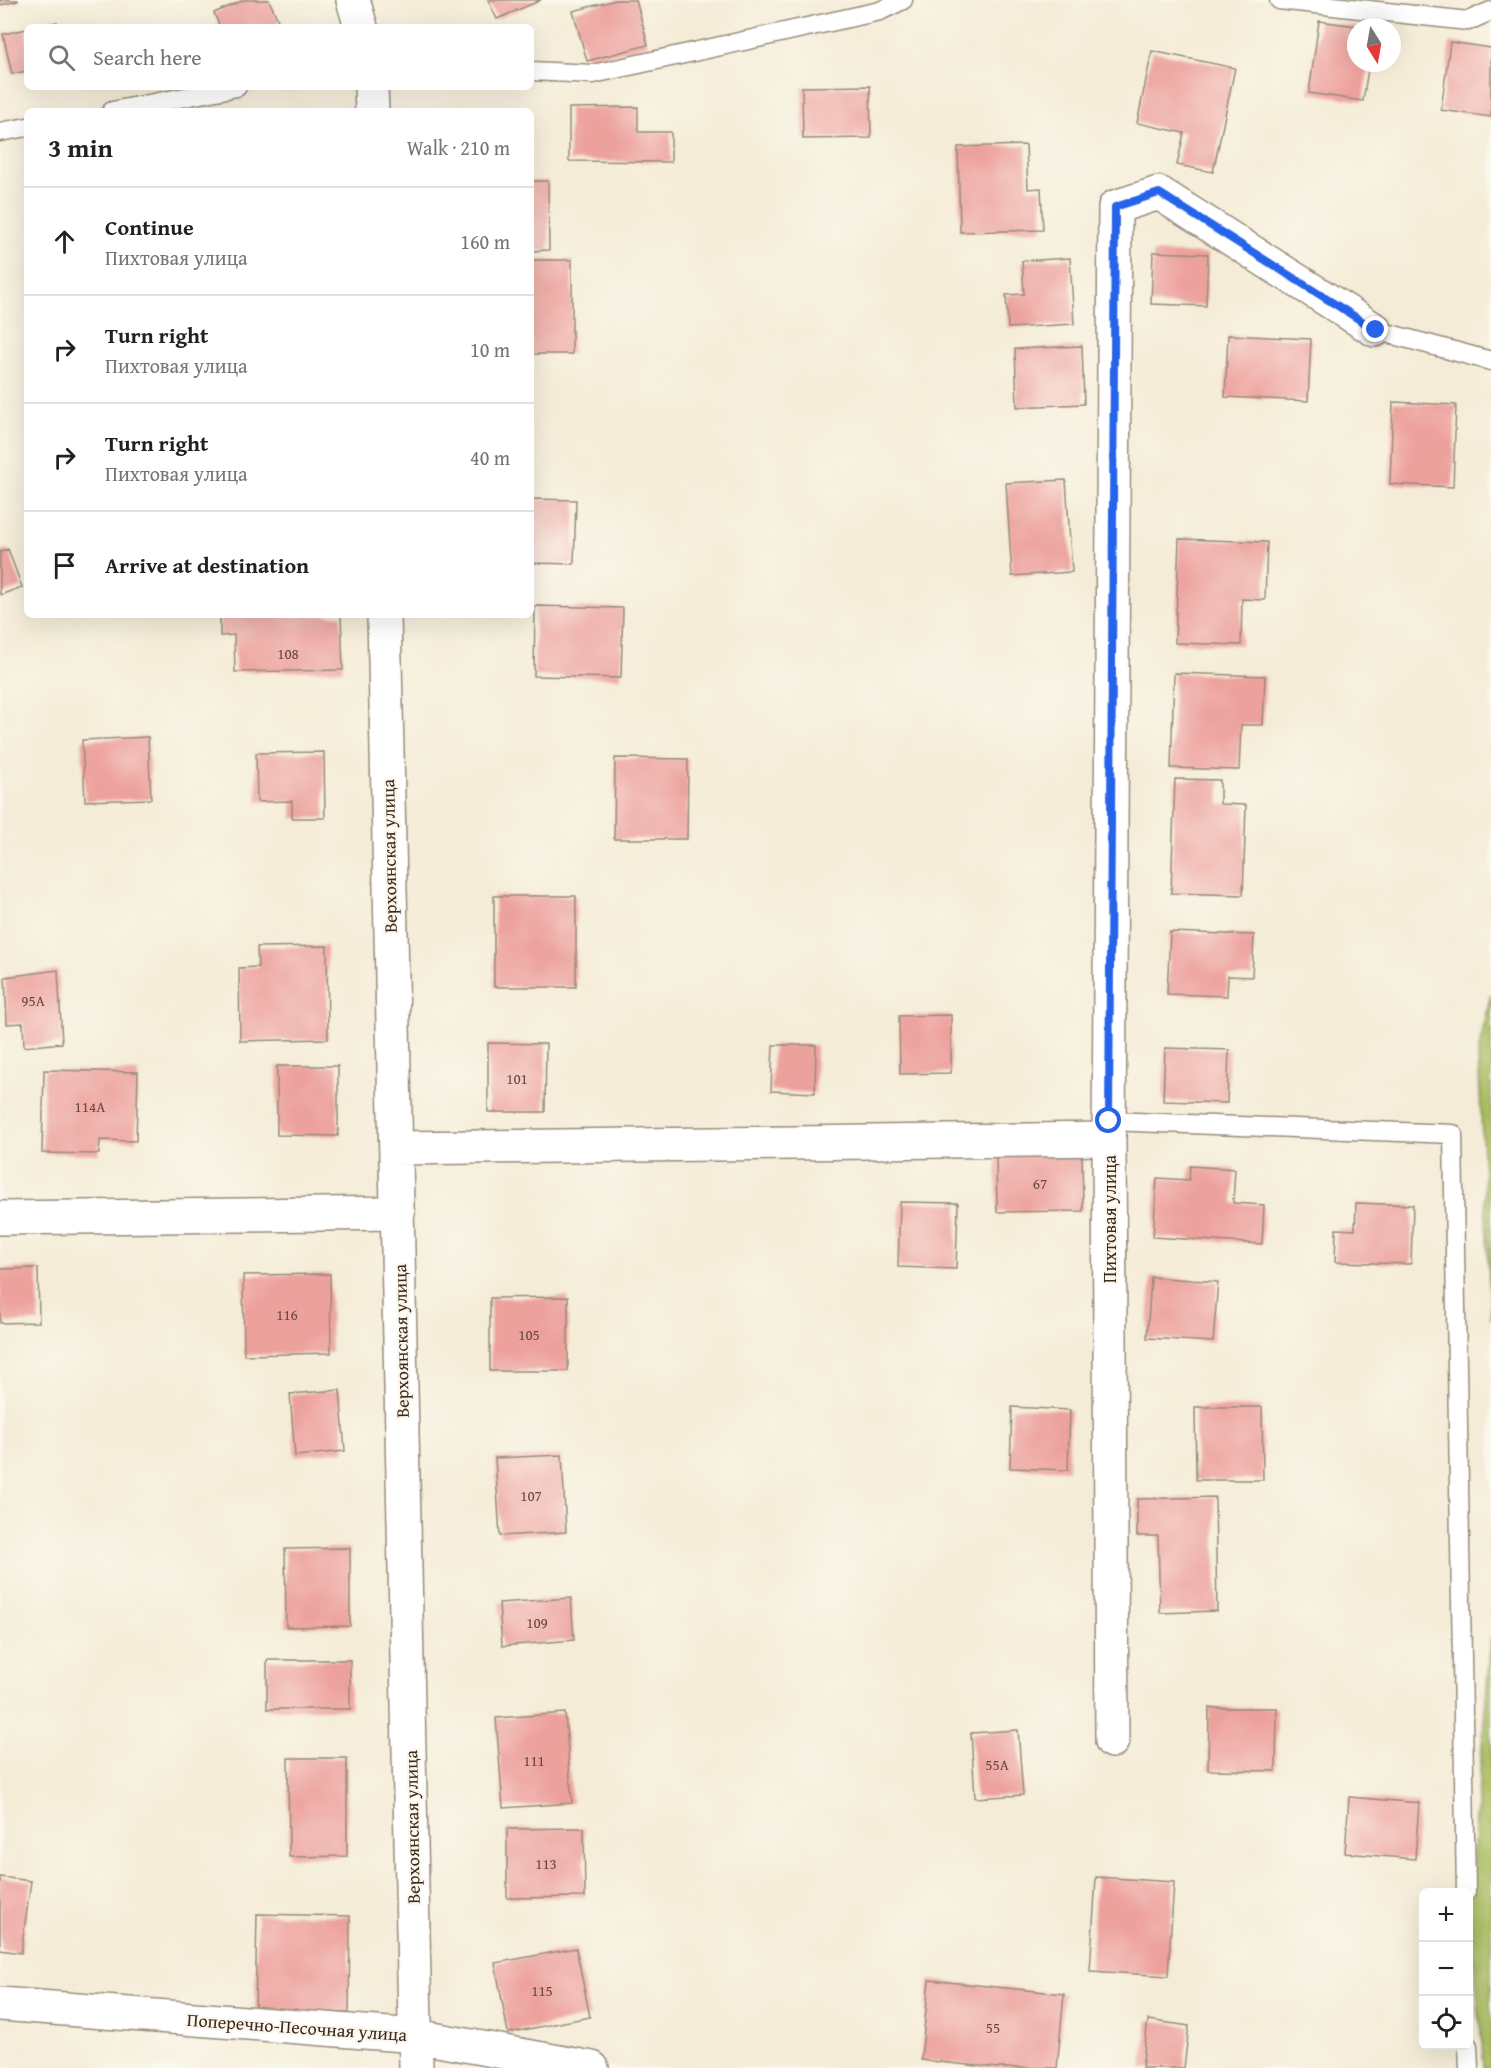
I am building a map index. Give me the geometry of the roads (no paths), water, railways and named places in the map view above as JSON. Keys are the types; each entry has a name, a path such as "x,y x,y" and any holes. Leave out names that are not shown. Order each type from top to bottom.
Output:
{"street":[{"path":"353,0 360,24"},
{"path":"371,90 372,108"},
{"name":"Пихтовая улица","path":"1112,1741 1109,1130 1115,207 1159,193 1376,330"},
{"name":"Верхоянская улица","path":"384,618 416,2052"},
{"path":"396,1148 1109,1130"},
{"path":"0,1218 398,1213"},
{"name":"Поперечно-Песочная улица","path":"0,2004 416,2052 592,2068"}],"lane":[{"path":"534,71 593,75 880,11 903,0"},
{"path":"1279,0 1468,21 1491,11"},
{"path":"128,108 221,90"},
{"path":"0,132 24,128"},
{"path":"1376,330 1491,361"},
{"path":"1109,1130 1453,1134 1466,1888"},
{"path":"1468,2050 1469,2068"}]}
